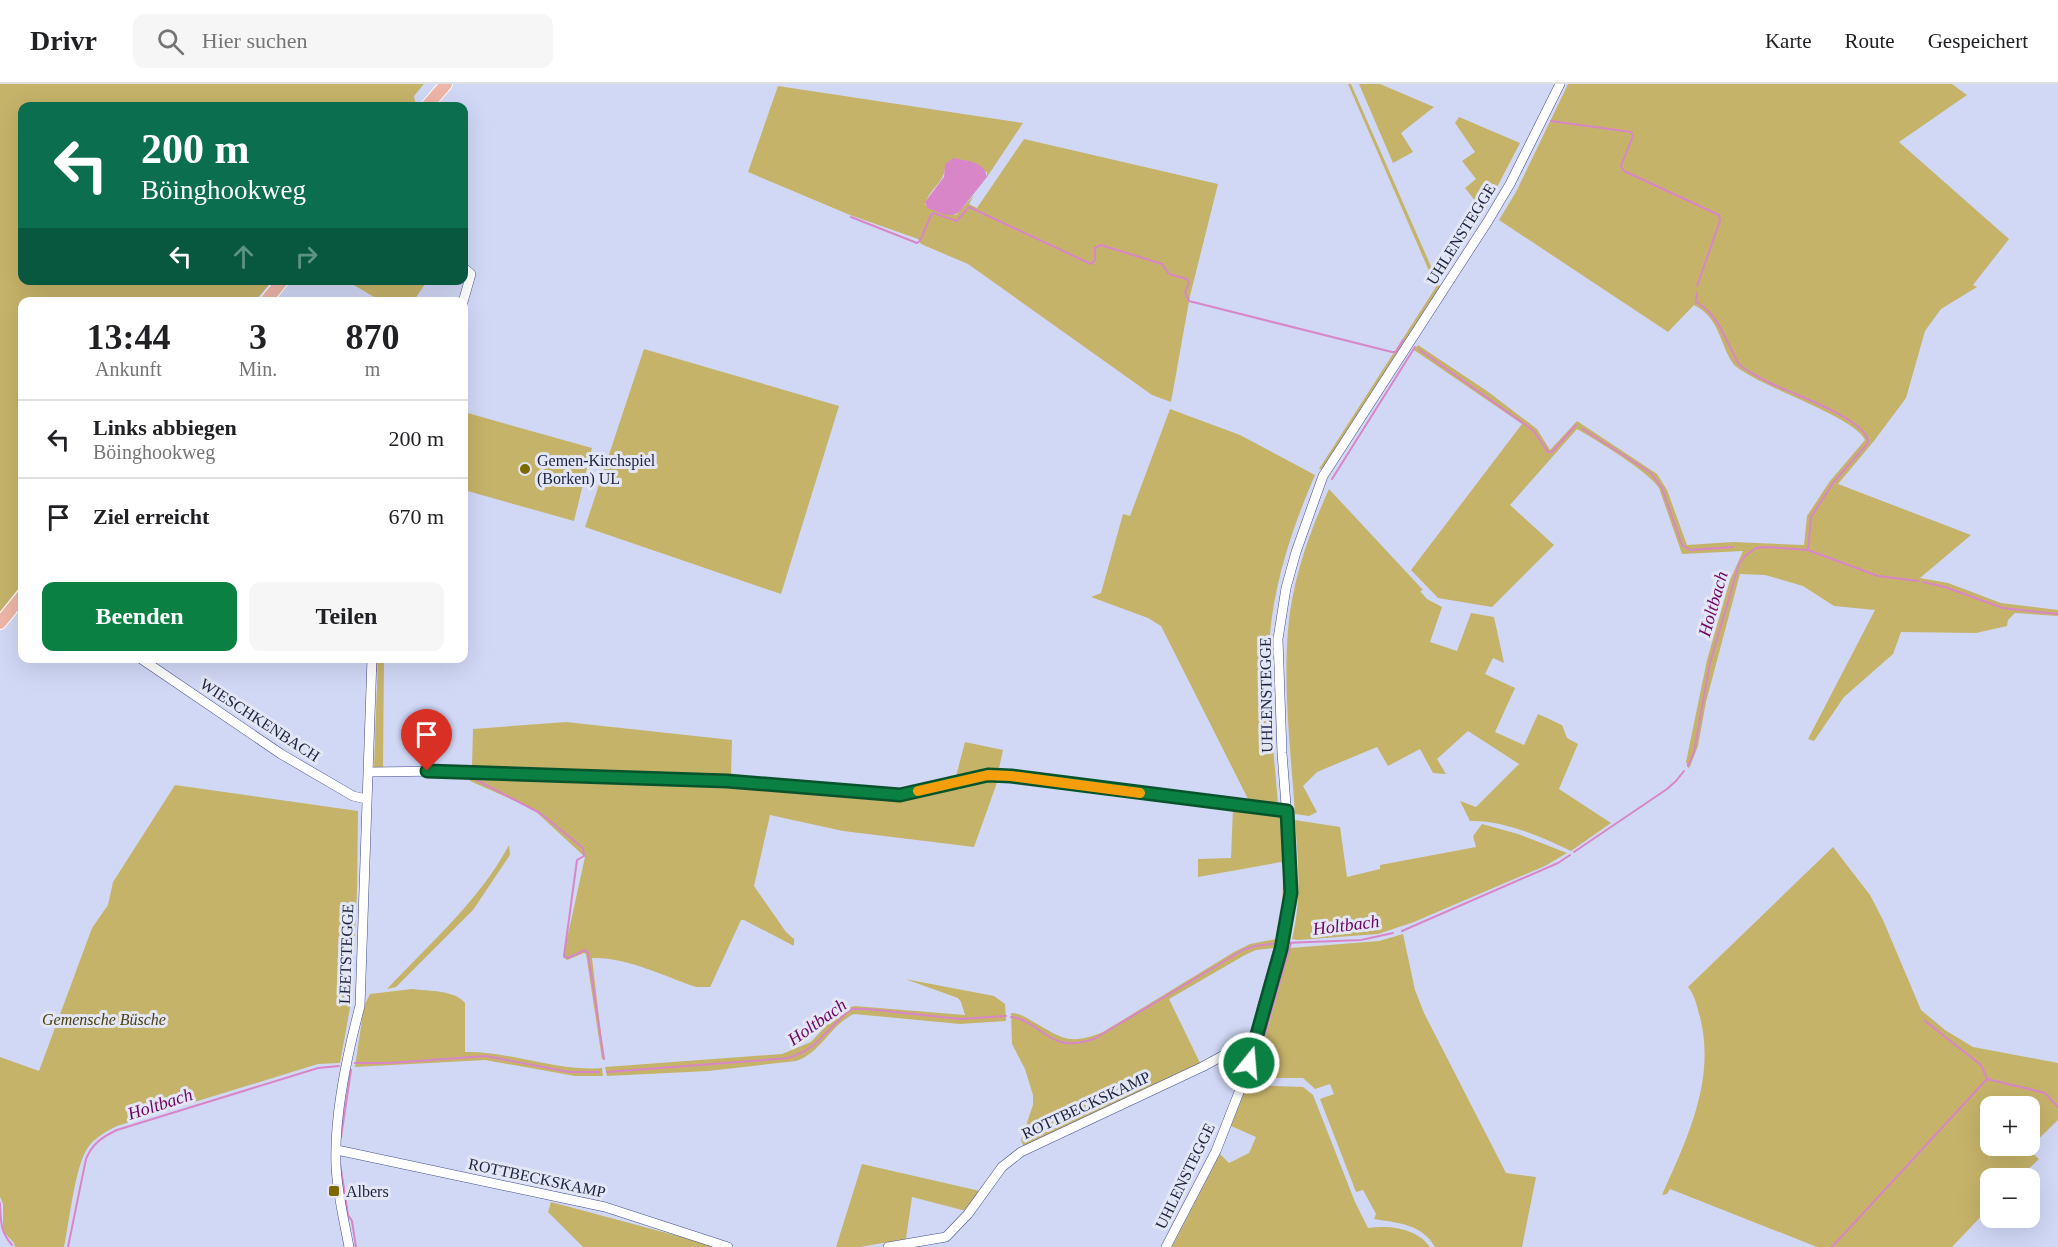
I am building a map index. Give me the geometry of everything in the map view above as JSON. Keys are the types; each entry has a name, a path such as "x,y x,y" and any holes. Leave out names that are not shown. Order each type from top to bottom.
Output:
{"main road":[{"path":"430,102 446,84"},
{"path":"269,297 279,285"},
{"path":"0,623 18,601"}],"street":[{"name":"UHLENSTEGGE","path":"1166,1247 1216,1151 1243,1082 1284,939 1291,893 1280,719 1278,639 1286,588 1296,552 1323,476 1494,211 1560,84"},
{"name":"WIESCHKENBACH","path":"147,663 282,754 353,796 366,799"},
{"name":"LEETSTEGGE","path":"349,1247 337,1172 337,1150 344,1082 360,1006 372,663"},
{"path":"369,772 447,771 727,781 900,795 988,775 1287,811"},
{"name":"ROTTBECKSKAMP","path":"888,1247 946,1237 968,1214 1002,1167 1021,1152 1202,1067 1237,1048 1255,1044"},
{"name":"ROTTBECKSKAMP","path":"337,1150 606,1207 728,1247"}],"green space":[{"path":"0,84 424,84 414,96 415,102 18,102 18,285 269,285 258,297 18,297 18,589 0,612"},
{"path":"1348,84 1351,84 1440,287 1322,469 1319,469 1436,287"},
{"path":"1359,84 1380,84 1434,107 1401,133 1413,152 1393,163"},
{"path":"1568,84 1952,84 1967,95 1899,142 2009,239 1973,285 1977,287 1941,309 1925,331 1906,398 1838,484 1971,535 1920,578 1948,583 2001,603 2058,610 2058,616 2015,613 2008,620 2007,626 1976,633 1901,632 1893,654 1844,697 1814,741 1808,739 1875,610 1834,606 1803,586 1765,575 1740,574 1706,702 1698,746 1689,769 1686,762 1707,660 1730,580 1743,551 1682,554 1659,488 1633,465 1577,429 1510,505 1554,545 1492,607 1438,598 1411,570 1522,424 1414,350 1418,345 1487,391 1537,429 1550,450 1577,421 1657,474 1667,490 1687,545 1733,542 1804,545 1807,516 1830,481 1865,440 1858,432 1831,414 1749,375 1734,365 1710,317 1694,305 1668,332 1499,220 1516,192"},
{"path":"778,86 1023,123 987,177 987,172 945,164 943,176 925,205 956,215 974,195 969,204 977,208 1024,139 1218,184 1190,296 1171,402 1152,395 968,264 921,244 918,239 850,215 748,172"},
{"path":"1459,117 1520,143 1484,212 1465,188 1476,179 1462,161 1475,152 1455,123"},
{"path":"354,285 424,285 416,297 374,297"},
{"path":"644,349 839,406 781,594 585,527"},
{"path":"1170,409 1240,435 1315,475 1286,553 1272,613 1269,697 1278,804 1251,805 1161,626 1148,618 1091,597 1101,593 1123,514 1130,516"},
{"name":"Gemen-Kirchspiel (Borken) UL","path":"468,413 592,448 574,521 468,491"},
{"path":"1329,489 1423,590 1420,591 1427,599 1442,607 1430,642 1457,651 1471,613 1494,617 1504,663 1493,658 1485,674 1515,688 1495,732 1524,745 1538,714 1562,725 1567,738 1578,744 1559,789 1611,823 1571,851 1509,826 1470,821 1460,801 1476,807 1519,764 1468,731 1437,759 1446,774 1433,773 1420,749 1388,766 1377,747 1317,772 1303,786 1317,812 1309,816 1295,814 1287,699 1288,630 1293,593 1302,558"},
{"path":"378,663 384,663 383,768 374,768"},
{"path":"566,722 732,740 731,776 472,766 473,729"},
{"path":"965,742 1003,750 998,773 955,780"},
{"path":"469,775 775,790 900,801 988,777 999,777 974,847 843,831 770,815 754,886 786,932 794,939 794,946 741,920 710,987 696,987 645,968 618,961 592,958 604,1059 602,1059 586,954 567,960 563,957 585,857 533,809 470,781"},
{"name":"Gemensche Büsche","path":"175,785 358,811 352,997 340,1063 318,1064 117,1126 108,1131 93,1142 83,1157 64,1247 15,1247 3,1231 3,1204 0,1197 0,1057 39,1071 92,928 108,905 113,882"},
{"path":"1233,807 1281,814 1287,858 1282,864 1281,862 1198,877 1198,859 1231,858"},
{"path":"1295,820 1340,827 1347,877 1380,869 1380,865 1476,847 1473,836 1482,824 1518,834 1567,853 1545,866 1414,922 1378,934 1298,940 1292,939 1298,894"},
{"path":"509,845 510,855 473,910 396,987 387,989 469,903"},
{"path":"1833,847 1870,895 1921,1010 1945,1030 1973,1047 2058,1063 2058,1120 2040,1137 2040,1096 1980,1096 1980,1156 2036,1156 2039,1159 2030,1168 1980,1168 1980,1218 1952,1247 1817,1247 1670,1189 1667,1194 1662,1195 1689,1131 1702,1086 1704,1040 1697,1005 1688,987"},
{"path":"1283,879 1288,883 1281,939 1276,939 1282,910"},
{"path":"1403,934 1415,990 1424,1013 1506,1173 1536,1177 1522,1247 1435,1247 1430,1239 1416,1229 1374,1219 1376,1214 1363,1190 1356,1192 1320,1099 1334,1094 1330,1084 1315,1089 1303,1078 1256,1078 1251,1074 1265,1039 1290,948 1379,941"},
{"path":"1276,939 1274,948 1256,950 1245,955 1169,999 1201,1065 1024,1147 1021,1140 1033,1105 1033,1095 1025,1069 1012,1044 1011,1013 1022,1016 1058,1036 1081,1039 1103,1032 1234,952 1250,944"},
{"path":"905,979 994,996 1005,1004 1006,1021 960,1024 854,1014 838,1025 812,1052 796,1061 708,1071 607,1076 605,1067 782,1054 811,1042 840,1011 854,1006 965,1015 958,998"},
{"path":"412,989 448,993 465,1003 465,1052 499,1055 568,1067 602,1068 603,1076 575,1076 485,1060 355,1067 364,1006 370,994"},
{"path":"1246,1085 1303,1087 1313,1095 1355,1202 1368,1228 1402,1229 1418,1236 1430,1247 1172,1247 1220,1154 1229,1163 1249,1153 1256,1137 1231,1126"},
{"path":"862,1164 980,1191 966,1211 912,1197 906,1239 860,1247 836,1247"},
{"path":"551,1202 719,1247 583,1247 548,1212"}],"shaded area":[{"path":"953,158 979,165 987,177 960,211 948,215 927,208 925,202 944,177 945,164"}],"waterway":[{"path":"1551,121 1631,132 1633,136 1621,166 1624,171 1719,215 1720,221 1697,286"},
{"path":"851,217 917,243 933,213 957,221 969,207 1091,264 1095,260 1095,248 1101,245 1162,264 1169,274 1187,279 1189,282 1185,293 1189,301 1392,352 1396,352 1403,340"},
{"path":"1697,293 1696,302 1703,306 1717,322 1740,365 1768,382 1843,416 1865,434 1868,443 1833,483 1811,517 1808,550"},
{"path":"1332,479 1415,347"},
{"path":"1420,350 1534,431 1548,452 1552,452 1576,425"},
{"path":"1583,429 1651,473 1662,488 1682,545 1690,550 1733,547"},
{"name":"Holtbach","path":"1688,766 1694,752 1710,663 1739,564 1745,556 1756,548 1766,547 1808,550 1878,576 1918,581"},
{"name":"Holtbach","path":"1923,582 1945,587 2003,608 2058,614"},
{"path":"376,671 377,663"},
{"name":"Holtbach","path":"1574,852 1667,789 1684,771"},
{"path":"469,776 540,813 583,848 584,856 577,860 564,956 568,958 585,950 588,953 604,1059"},
{"name":"Holtbach","path":"1402,931 1558,863 1570,855"},
{"name":"Holtbach","path":"1284,943 1361,940 1393,933"},
{"path":"1257,1010 1276,943"},
{"name":"Holtbach","path":"1011,1017 1025,1021 1061,1042 1073,1043 1094,1039 1243,950 1278,943"},
{"path":"1254,1062 1264,1038 1291,943"},
{"name":"Holtbach","path":"607,1072 789,1058 815,1044 852,1009 960,1019 1006,1016"},
{"path":"1925,1021 1981,1065 1987,1079 2045,1093 2058,1107"},
{"name":"Holtbach","path":"355,1063 389,1063 486,1056 569,1072 599,1072"},
{"name":"Holtbach","path":"68,1247 86,1159 94,1145 102,1138 117,1130 318,1068 339,1066"},
{"path":"341,1137 351,1070"},
{"path":"1832,1247 1987,1079"},
{"path":"340,1163 348,1215 352,1221 356,1247"},
{"path":"0,1203 3,1231 12,1245"}],"slow traffic":[{"path":"918,791 988,775 1140,793"}],"place":[{"name":"Gemen-Kirchspiel (Borken) UL","path":"525,469"},
{"name":"Albers","path":"334,1191"}],"route":[{"path":"427,771 727,781 900,795 988,775 1011,776 1287,811 1291,893 1287,924 1249,1063"}]}
